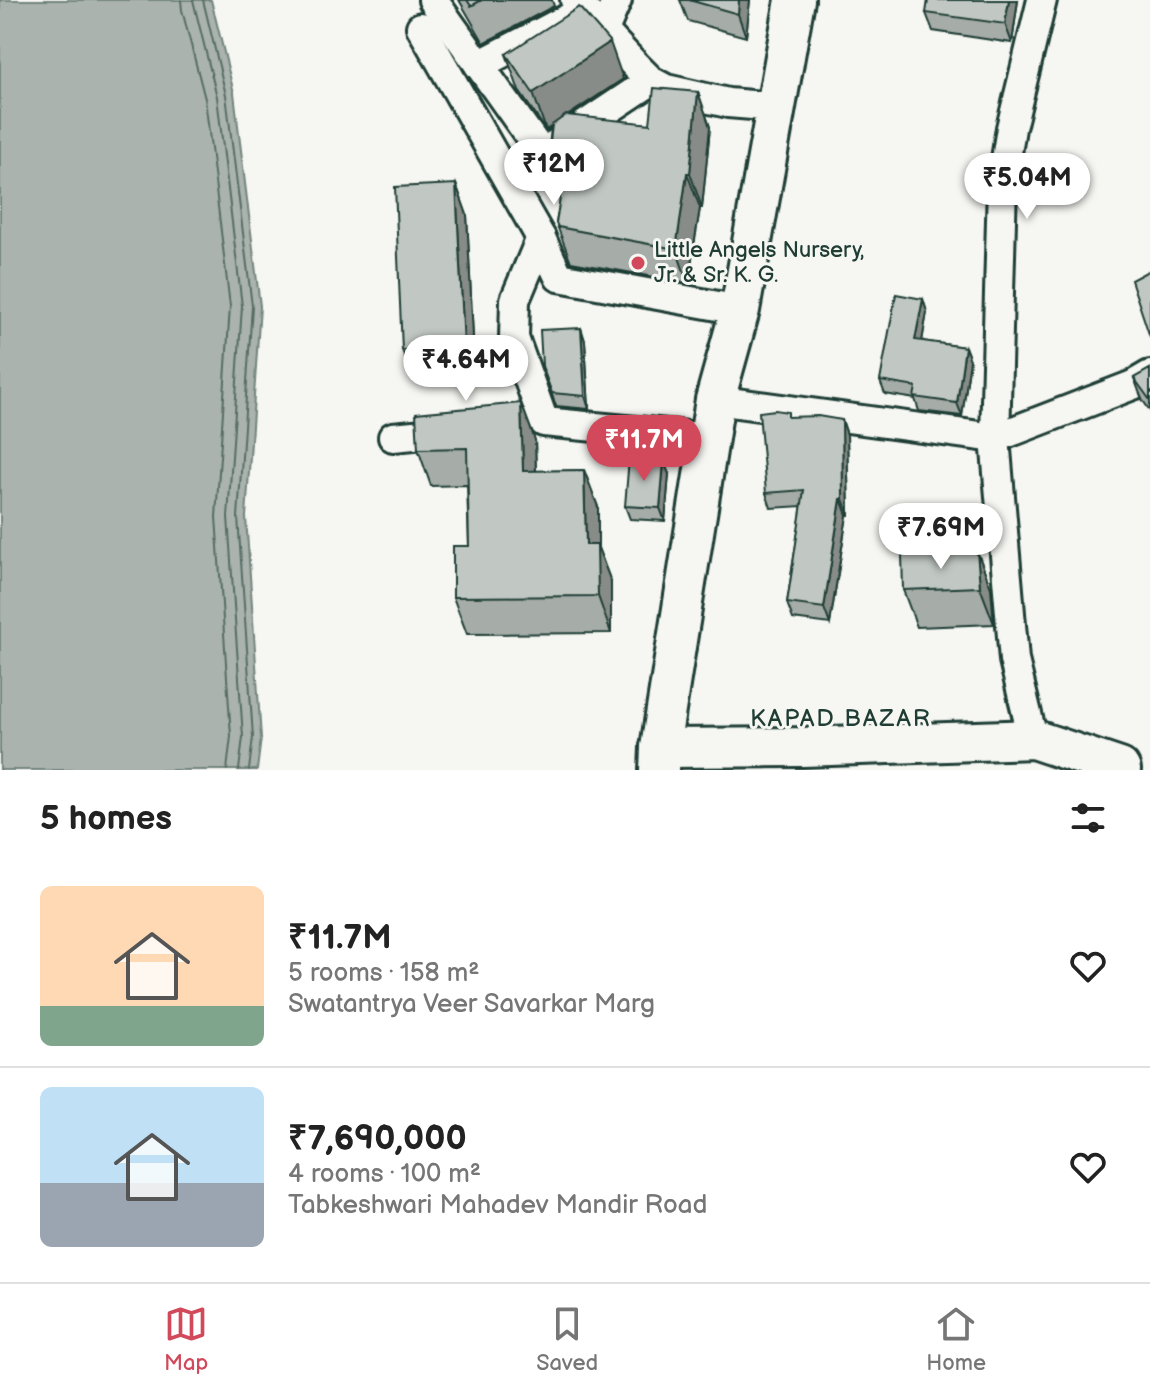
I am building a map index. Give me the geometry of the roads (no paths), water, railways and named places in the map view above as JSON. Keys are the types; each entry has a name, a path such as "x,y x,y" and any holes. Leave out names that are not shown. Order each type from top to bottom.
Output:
{"street":[{"path":"433,0 536,145 543,150 651,81"},
{"path":"604,30 617,0"},
{"path":"795,0 740,310 715,400 708,438 659,759 802,747 1033,739 1131,763"},
{"path":"1033,739 1014,660 995,438 1002,184 1011,128 1042,0"},
{"path":"479,65 579,5 651,81 666,89 728,103 776,107"},
{"path":"421,27 541,238 559,277 740,310"},
{"path":"541,238 515,300 514,338 544,422"},
{"path":"715,400 995,438 1133,385 1150,375"},
{"path":"513,425 544,422 708,438"},
{"path":"393,437 483,428"}],"water":[{"path":"0,0 211,0 234,93 260,306 246,517 261,738 257,770 0,770"}],"place":[{"name":"Little Angels Nursery, Jr. & Sr. K. G.","path":"638,263"}],"district":[{"name":"KAPAD BAZAR","path":"841,718"}]}
